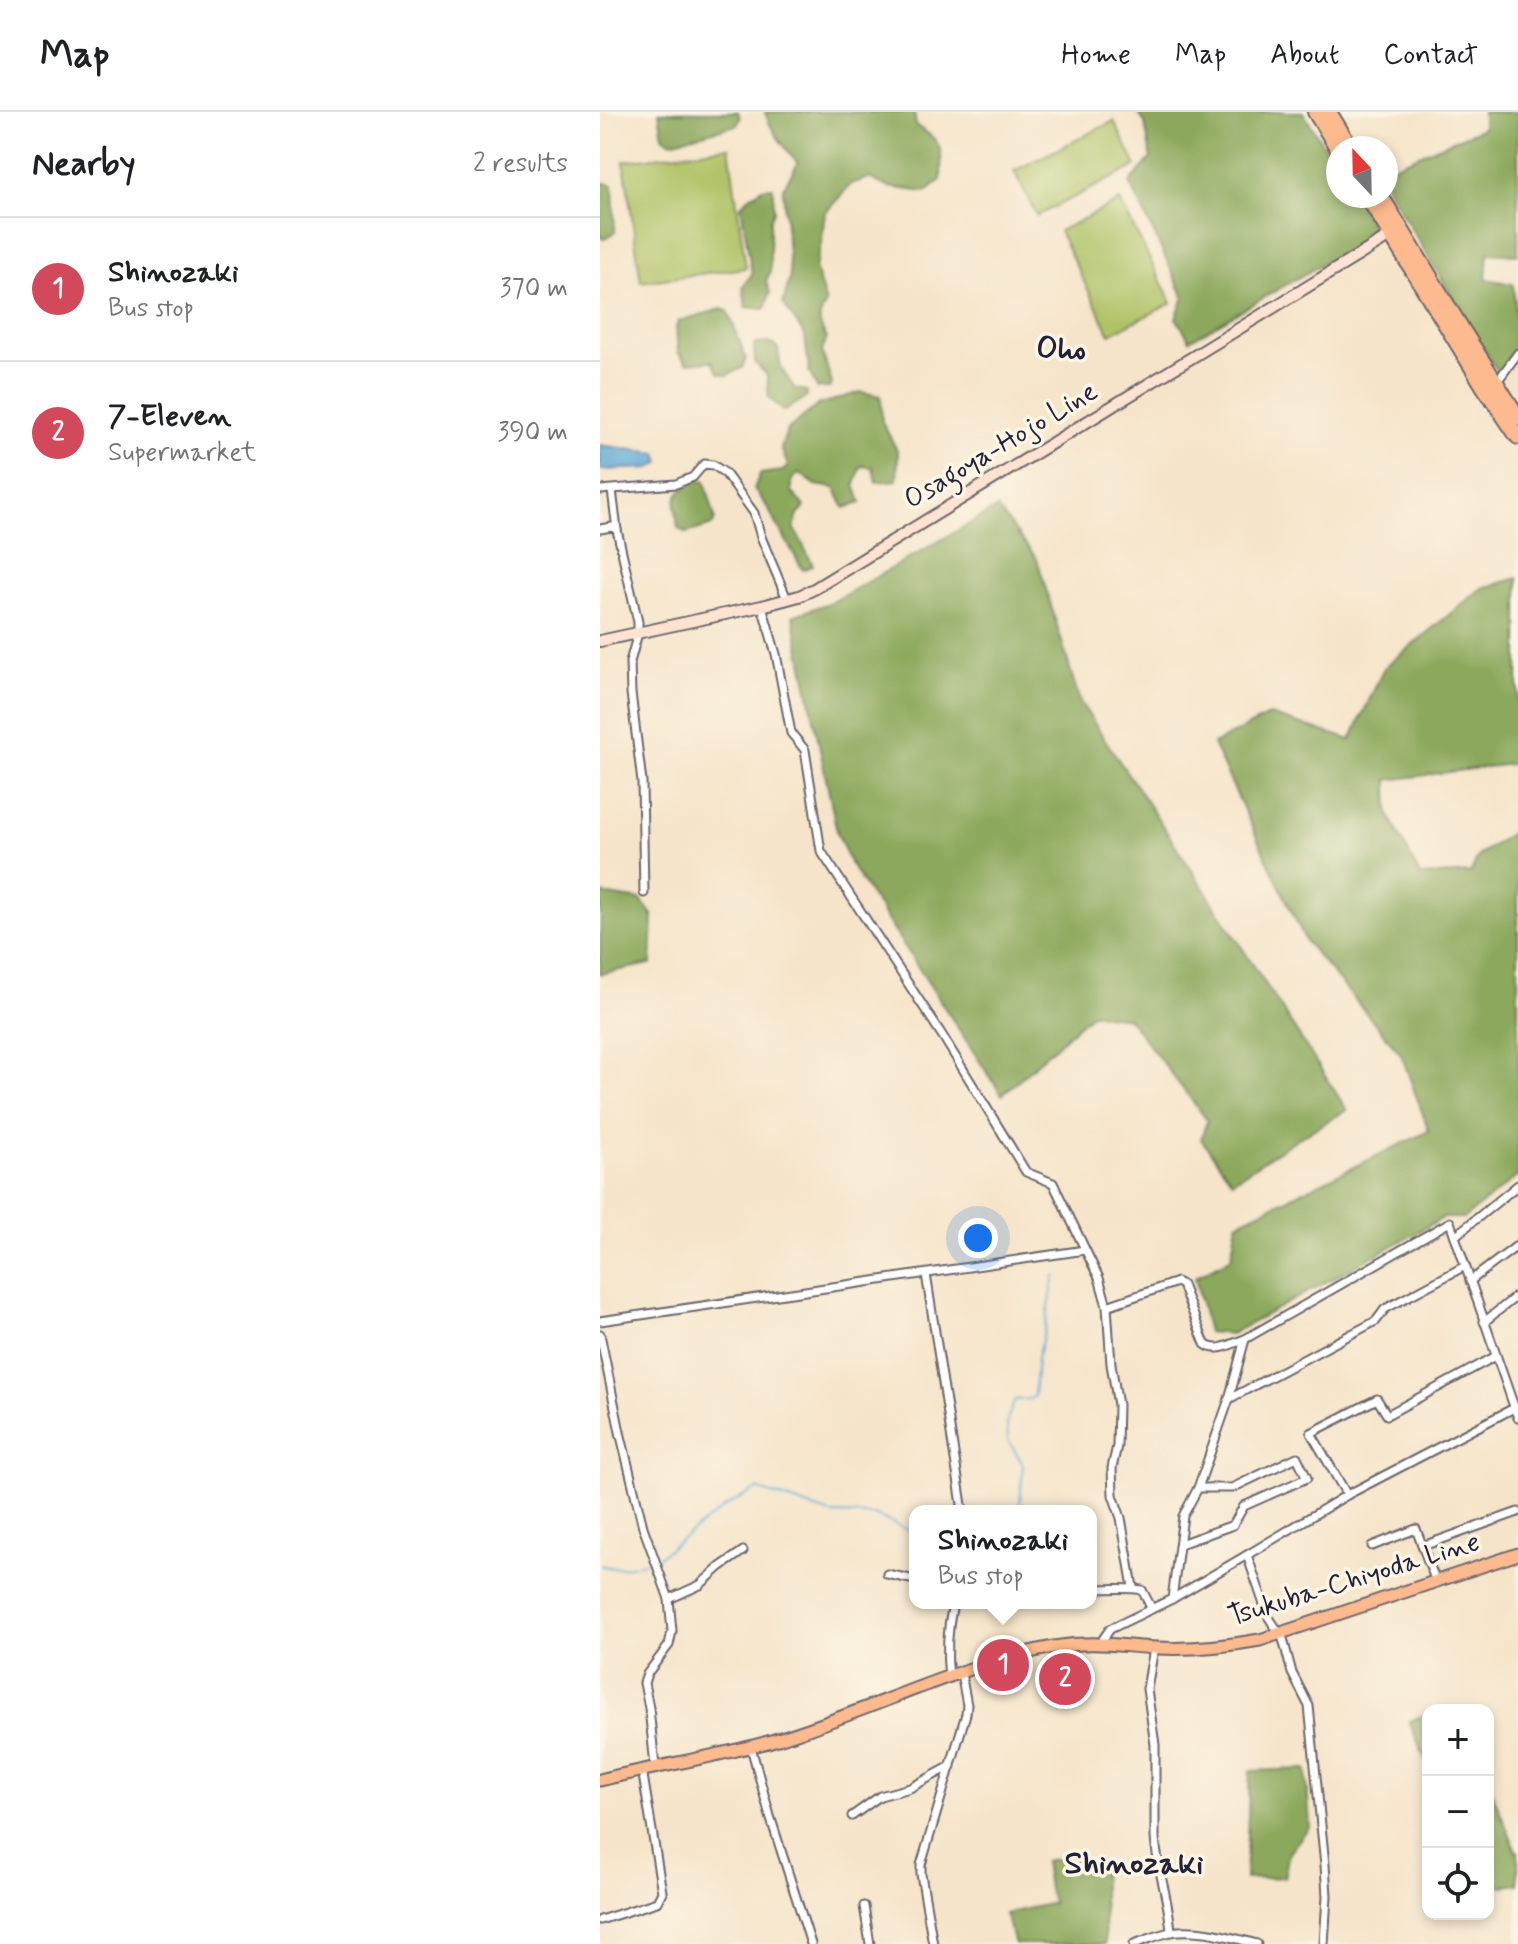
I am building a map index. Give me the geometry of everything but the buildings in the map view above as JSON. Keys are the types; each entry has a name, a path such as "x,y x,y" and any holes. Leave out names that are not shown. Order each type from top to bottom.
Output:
{"highway":[{"path":"1315,112 1330,136"},
{"path":"1329,112 1344,136"},
{"path":"1377,208 1396,232 1518,417"},
{"path":"1386,208 1396,232 1484,387 1518,437"}],"main road":[{"name":"Osagoya-Hojo Line","path":"600,641 762,606 814,589 1396,232"},
{"name":"Tsukuba-Chiyoda Line","path":"600,1780 751,1747 1010,1657 1101,1642 1183,1649 1231,1645 1279,1634 1518,1554"}],"street":[{"path":"1496,383 1518,353"},
{"path":"600,490 676,484 693,477 700,466 713,465 725,473 754,513 787,599"},
{"path":"612,490 617,530 638,622 630,662 642,782 644,893"},
{"path":"600,529 612,527 617,530"},
{"path":"762,606 776,654 791,733 805,750 821,851 950,1048 1026,1172 1053,1183 1099,1278 1107,1306 1111,1364 1118,1405 1117,1446 1112,1468 1113,1495 1121,1518 1133,1587"},
{"path":"1455,1236 1518,1185"},
{"path":"1107,1306 1177,1282 1182,1285 1205,1344 1218,1349 1245,1339 1450,1222 1517,1407 1518,1418"},
{"path":"1470,1281 1518,1245"},
{"path":"600,1321 1085,1250"},
{"path":"1229,1399 1376,1321 1385,1309 1465,1266"},
{"path":"926,1274 962,1505"},
{"path":"1484,1322 1518,1295"},
{"path":"600,1334 643,1527 669,1599 672,1631 669,1645 647,1674 644,1683 655,1766"},
{"path":"1172,1599 1183,1516 1198,1488 1229,1399 1245,1339"},
{"path":"1347,1495 1311,1433 1377,1399 1387,1415 1496,1356"},
{"path":"1101,1642 1110,1629 1172,1599 1347,1495 1517,1407"},
{"path":"1180,1544 1233,1525 1244,1506 1307,1478 1297,1457 1232,1488 1198,1488"},
{"path":"1423,1546 1518,1512"},
{"path":"1372,1546 1416,1529 1436,1582"},
{"path":"669,1599 700,1585 743,1551"},
{"path":"1247,1555 1268,1616 1283,1639 1292,1673 1309,1706 1327,1896 1324,1944"},
{"path":"887,1574 909,1579"},
{"path":"1097,1589 1133,1587 1142,1590 1152,1609"},
{"path":"933,1944 921,1865 967,1705 955,1676 949,1631 952,1609"},
{"path":"1154,1648 1147,1689 1154,1736 1156,1851 1171,1932"},
{"path":"751,1747 811,1944"},
{"path":"852,1816 880,1796 910,1788 951,1766"},
{"path":"600,1920 657,1902 662,1892 642,1769"},
{"path":"864,1906 870,1944"},
{"path":"1134,1944 1171,1932 1201,1931 1257,1944"}],"green space":[{"path":"659,112 738,112 740,118 737,125 671,142 663,136"},
{"path":"765,112 914,112 916,126 932,137 941,154 941,180 926,192 888,187 869,178 851,184 825,213 815,268 826,304 820,321 827,338 822,351 832,384 830,388 817,388 809,371 805,336 783,303 790,278 783,188 798,163 775,133"},
{"path":"1137,112 1303,112 1326,149 1326,208 1362,208 1372,225 1371,236 1190,340 1176,318 1184,297 1130,183 1151,158 1145,123"},
{"path":"1483,112 1518,112 1518,255 1488,253 1486,279 1513,284 1518,348 1499,374 1398,207 1398,164 1483,128"},
{"path":"1114,121 1136,166 1037,216 1014,171"},
{"path":"729,147 746,268 641,282 624,161"},
{"path":"600,182 613,185 615,232 604,239 600,237"},
{"path":"773,187 770,272 766,281 770,293 765,309 746,307 743,286 752,274 741,205 762,188"},
{"path":"1120,201 1172,303 1110,334 1059,231"},
{"path":"721,309 728,311 746,358 742,368 727,375 719,373 712,361 687,363 678,352 676,327 679,321"},
{"path":"770,343 778,348 781,368 795,389 807,391 807,397 784,411 769,398 767,375 755,363 754,344"},
{"path":"861,392 881,396 882,422 898,452 897,480 876,482 873,467 861,466 855,485 861,502 845,508 835,488 816,485 799,473 792,480 792,492 805,507 794,527 813,565 803,570 754,489 760,474 783,471 788,466 781,448 787,430 818,405"},
{"path":"699,479 705,481 715,518 713,525 686,533 678,528 676,498 683,489"},
{"path":"997,508 1037,559 1080,702 1347,1110 1232,1181 1201,1139 1207,1120 1128,1018 1092,1013 1002,1095 851,865 837,832 793,616 834,601"},
{"path":"1518,578 1518,763 1388,780 1389,814 1420,876 1471,873 1478,856 1518,828 1518,1176 1464,1218 1443,1218 1231,1334 1208,1332 1195,1277 1231,1258 1237,1223 1429,1131 1401,1054 1306,942 1213,744 1270,715 1351,740 1384,668 1482,588"},
{"path":"601,894 641,900 653,916 651,964 600,974"},
{"path":"1422,1716 1422,1752 1409,1721"},
{"path":"1306,1769 1310,1826 1289,1853 1284,1877 1245,1879 1250,1771"},
{"path":"1494,1797 1518,1851 1518,1884 1494,1887"},
{"path":"1072,1856 1102,1867 1105,1944 1015,1944 1005,1914 1053,1903 1044,1861"}],"water":[{"path":"600,445 657,453 660,462 651,468 600,470"}],"waterway":[{"path":"1020,1505 1023,1464 1008,1440 1007,1420 1015,1400 1034,1396 1037,1358 1055,1275"},
{"path":"658,1557 725,1507 757,1489 831,1514 874,1515 909,1530"},
{"path":"600,1565 620,1567 652,1560"}],"place":[{"name":"Shinozaki","path":"1003,1665"},
{"name":"7-Eleven","path":"1065,1679"}],"district":[{"name":"Oho","path":"1061,349"},
{"name":"Shinozaki","path":"1134,1864"}]}
